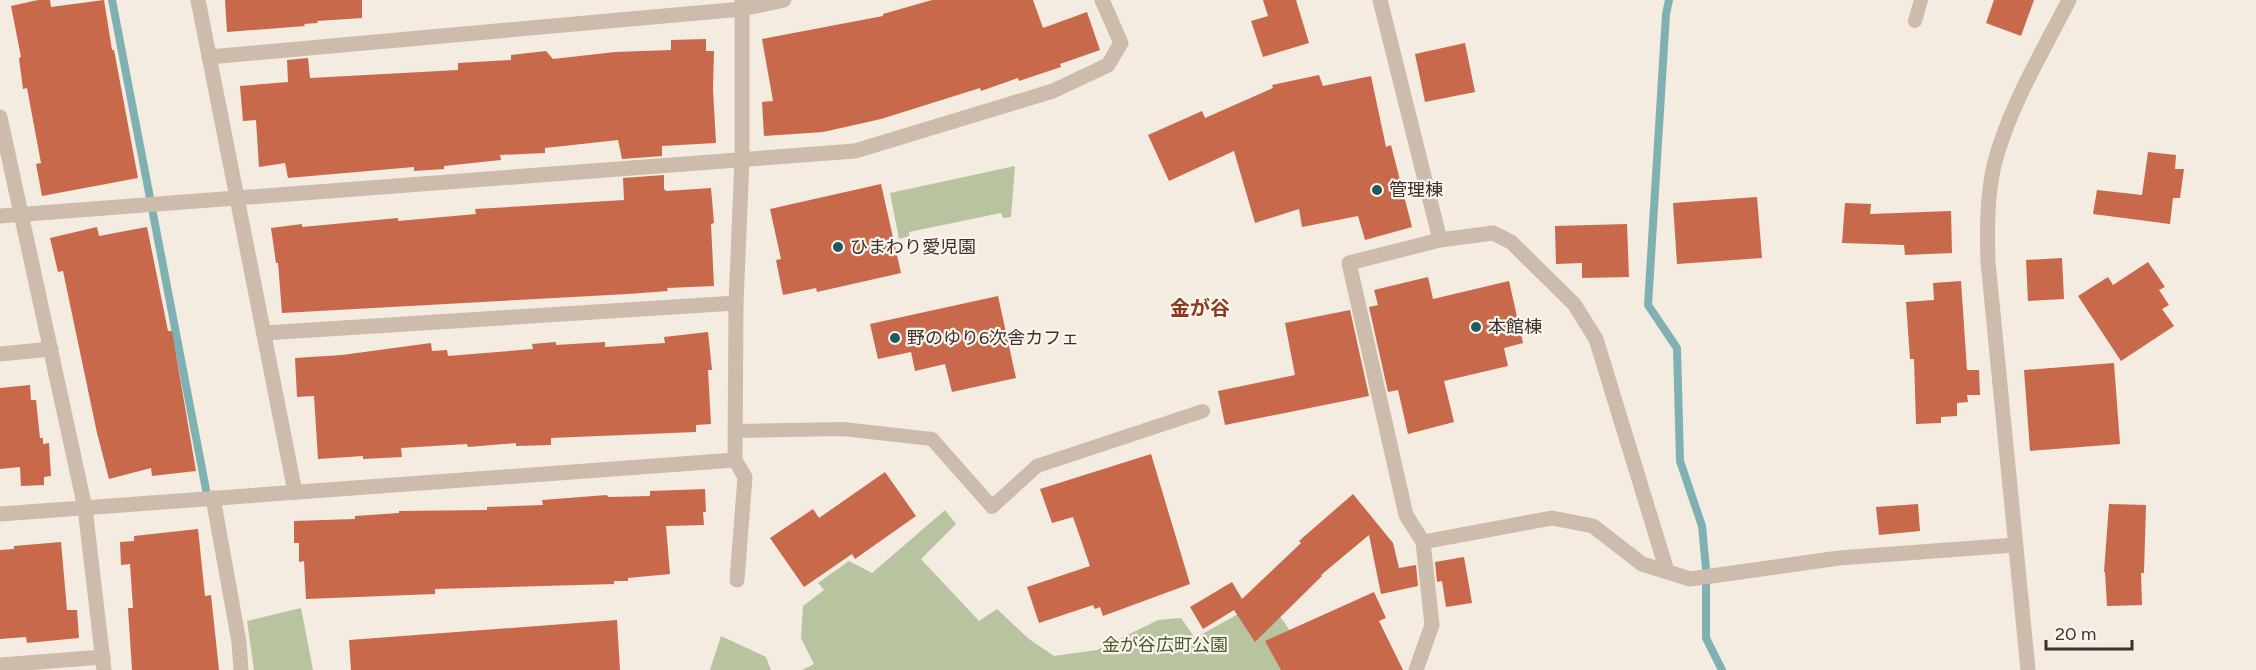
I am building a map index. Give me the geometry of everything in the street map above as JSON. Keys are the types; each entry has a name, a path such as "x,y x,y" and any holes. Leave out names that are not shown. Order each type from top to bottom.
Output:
{"street":[{"path":"198,0 295,492"},
{"path":"209,57 784,0"},
{"path":"0,216 855,151 1053,91 1108,64 1121,44 1102,0"},
{"path":"1380,0 1440,240"},
{"path":"2028,670 1988,262 1989,199 1994,165 2009,119 2069,0"},
{"path":"737,580 745,477 735,460 736,303 742,159 742,4"},
{"path":"0,117 85,508 104,663 0,665"},
{"path":"1416,670 1432,625 1423,542 1406,515 1349,263 1440,240 1493,233 1511,242 1574,304 1596,339 1667,571"},
{"path":"264,333 736,303"},
{"path":"0,354 51,349"},
{"path":"0,514 735,460"},
{"path":"213,498 239,642 241,670"},
{"path":"1423,542 1552,518 1593,526 1642,564 1690,579 1839,558 2015,545"}],"lane":[{"path":"1915,21 1921,0"},
{"path":"735,431 843,429 932,439 992,507 1037,466 1203,411"}],"green space":[{"path":"1015,166 1011,217 1003,218 1001,213 909,232 909,236 899,239 890,193"},
{"name":"金が谷広町公園","path":"945,510 956,524 921,559 979,621 997,609 1029,639 1054,656 1097,650 1158,620 1181,618 1195,638 1265,599 1285,623 1314,670 802,670 814,664 801,638 803,606 824,590 818,583 849,561 872,573"},
{"path":"301,608 313,670 254,670 247,621"},
{"path":"721,636 766,657 771,670 710,670"}],"building":[{"path":"38,0 50,0 51,7 104,0 138,178 42,196 36,164 41,163 27,88 23,89 19,58 21,57 11,6"},
{"path":"225,0 362,0 362,18 317,21 318,23 304,24 305,26 227,32"},
{"path":"932,0 1033,0 1043,28 1087,12 1100,50 1060,64 1061,67 1019,81 1018,78 981,91 980,88 881,119 823,132 764,136 762,102 773,101 762,39 883,16 883,14"},
{"path":"1263,0 1296,0 1309,43 1263,57 1251,21 1268,16"},
{"path":"1994,0 2034,0 2021,36 1986,23"},
{"path":"706,39 706,51 714,51 713,89 716,143 662,146 662,156 622,159 618,140 545,148 545,153 500,155 501,160 444,166 444,169 414,171 414,167 288,178 285,163 259,167 256,120 243,121 240,86 288,82 287,60 308,58 310,78 458,70 458,63 511,60 511,55 546,51 553,59 615,52 671,50 671,40"},
{"path":"1465,43 1475,92 1425,102 1415,54"},
{"path":"1319,75 1323,86 1371,76 1386,147 1391,145 1412,227 1365,240 1358,216 1302,227 1299,209 1255,223 1234,151 1169,181 1148,135 1202,111 1205,118 1273,88 1272,85"},
{"path":"2148,152 2176,155 2175,169 2184,169 2180,198 2173,198 2170,224 2093,214 2097,190 2142,195"},
{"path":"664,175 666,191 711,188 714,223 711,224 714,286 667,288 668,291 628,294 282,313 278,263 276,263 271,228 398,218 398,221 476,214 475,209 624,200 623,178"},
{"path":"881,184 901,273 817,292 816,288 783,295 776,260 781,259 770,209"},
{"path":"1757,197 1762,258 1677,264 1673,203"},
{"path":"1845,203 1871,204 1870,214 1951,211 1952,253 1905,255 1904,245 1842,243"},
{"path":"1627,224 1629,277 1582,278 1582,263 1556,264 1555,226"},
{"path":"97,227 99,236 147,227 168,331 172,331 196,471 152,476 151,468 109,479 63,271 58,272 50,238"},
{"path":"2062,258 2064,299 2028,301 2026,260"},
{"path":"2148,262 2165,287 2159,290 2169,305 2162,309 2174,326 2121,361 2078,296 2108,277 2113,285"},
{"path":"1428,277 1433,299 1509,281 1523,343 1504,348 1508,366 1444,381 1454,422 1408,434 1398,390 1388,392 1369,307 1378,305 1374,290"},
{"path":"1961,281 1967,370 1979,370 1980,395 1967,395 1968,402 1957,403 1957,416 1941,417 1941,423 1916,424 1914,359 1910,359 1906,302 1934,300 1933,283"},
{"path":"998,296 1016,378 952,392 945,364 915,371 911,352 878,359 870,324"},
{"path":"1350,310 1369,396 1225,425 1218,391 1295,375 1285,323"},
{"path":"708,332 712,370 708,370 711,424 696,425 696,432 551,438 551,445 516,446 516,443 468,447 467,444 401,448 402,457 363,459 363,456 318,459 314,396 297,397 295,358 342,355 431,343 432,351 447,350 448,356 533,349 532,344 556,342 556,345 605,342 605,347 665,343 664,337"},
{"path":"2114,363 2120,444 2030,451 2024,370"},
{"path":"30,385 31,400 36,400 40,438 43,438 43,444 49,443 51,476 44,477 44,485 21,486 20,467 0,469 0,388"},
{"path":"1151,454 1190,584 1103,616 1100,607 1095,609 1093,605 1039,623 1027,587 1090,566 1073,517 1052,523 1040,489"},
{"path":"885,472 916,516 855,559 852,554 804,587 770,538 813,509 819,518"},
{"path":"705,489 704,525 666,526 670,574 628,578 628,581 614,581 614,584 435,589 435,594 306,599 304,561 299,562 299,543 294,543 294,521 355,519 355,516 399,513 399,511 487,510 487,507 543,505 542,500 607,495 608,497 650,496 650,491"},
{"path":"1353,494 1393,543 1399,568 1416,565 1418,586 1381,594 1369,535 1321,575 1255,642 1234,610 1203,629 1190,607 1232,582 1242,599 1301,543 1299,541"},
{"path":"1918,504 1920,531 1879,535 1876,507"},
{"path":"2109,504 2146,505 2144,573 2141,573 2142,605 2107,606 2104,572"},
{"path":"198,529 205,596 211,595 219,670 132,670 128,608 133,608 130,564 121,565 120,542 134,541 134,536"},
{"path":"61,542 67,610 77,610 79,638 27,643 26,637 0,639 0,550 14,549 14,546"},
{"path":"1464,557 1472,603 1446,607 1442,581 1437,582 1435,562"},
{"path":"1374,592 1386,618 1379,621 1403,670 1281,670 1265,641"},
{"path":"617,620 620,670 351,670 349,640"}],"waterway":[{"path":"112,0 208,500"},
{"path":"1669,0 1666,14 1648,305 1677,348 1680,461 1702,526 1706,569 1706,638 1722,670"}],"place":[{"name":"管理棟","path":"1377,190"},
{"name":"ひまわり愛児園","path":"838,247"},
{"name":"本館棟","path":"1476,327"},
{"name":"野のゆり6次舎カフェ","path":"895,338"}],"district":[{"name":"金が谷","path":"1200,308"}]}
